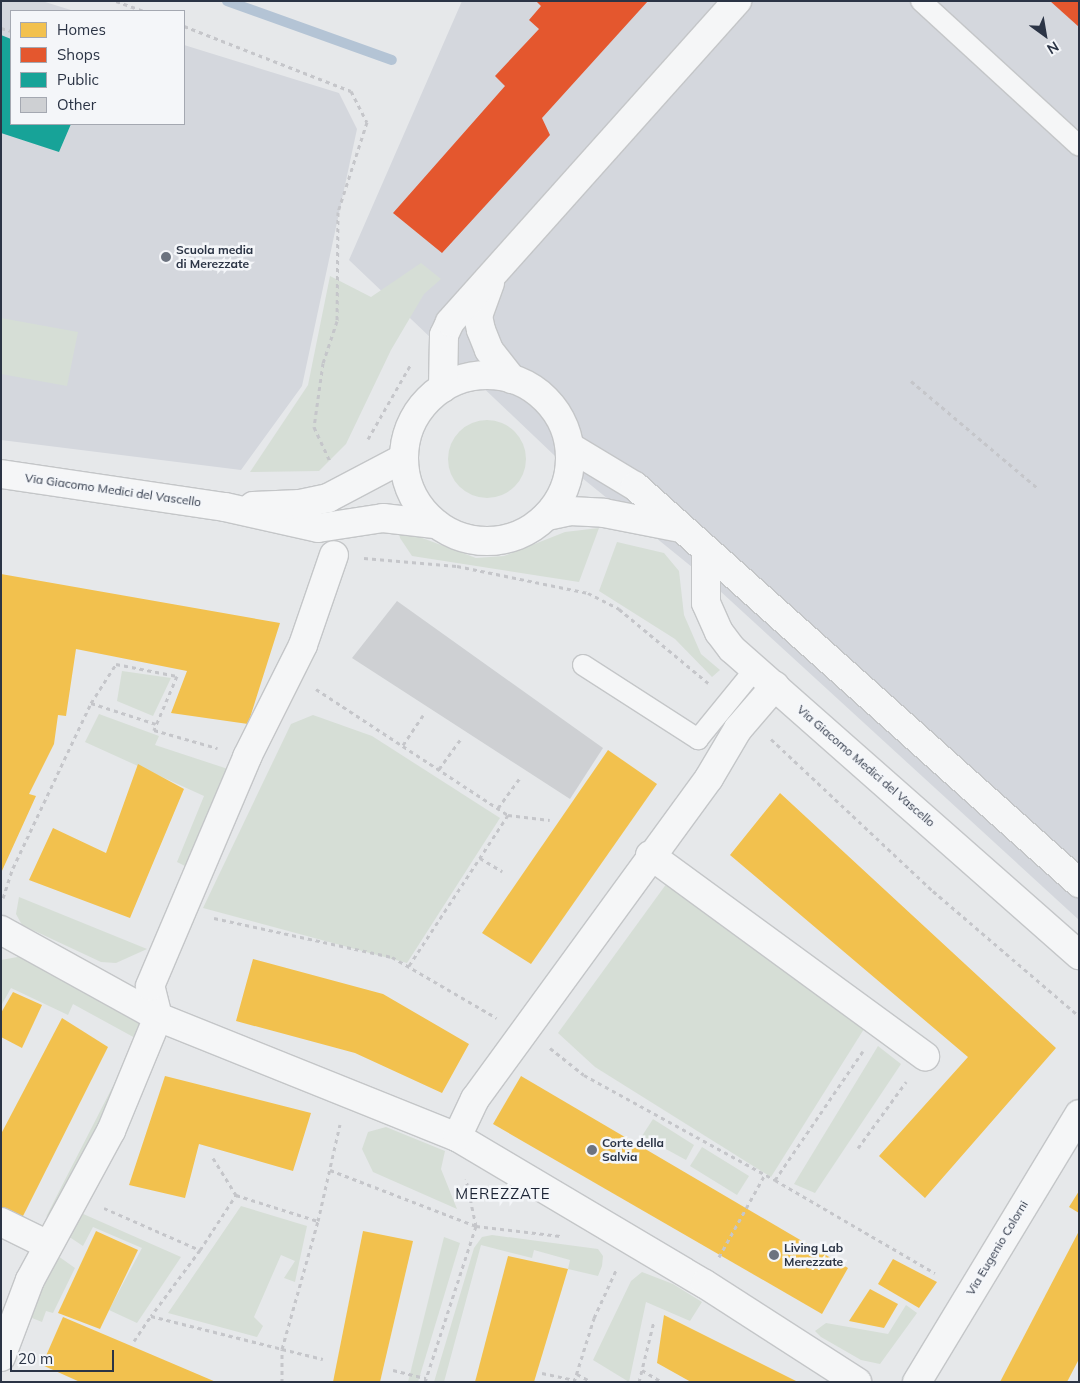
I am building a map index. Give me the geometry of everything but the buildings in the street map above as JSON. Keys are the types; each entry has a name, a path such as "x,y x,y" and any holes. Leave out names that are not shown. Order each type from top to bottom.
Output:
{"street":[{"path":"443,388 444,335 450,322 737,1"},
{"path":"492,277 478,316 486,344 512,379"},
{"path":"476,376 512,379 535,390 547,400 565,429 570,447 567,482 560,499 547,516 535,527 510,539 488,542 457,536 436,524 412,496 404,458 408,432 414,417 427,401 443,388 476,376"},
{"path":"570,447 635,486 1079,883"},
{"name":"Via Giacomo Medici del Vascello","path":"225,507 300,504 328,498 404,458"},
{"name":"Via Giacomo Medici del Vascello","path":"1,474 225,507 318,528 383,518 436,524"},
{"path":"547,516 570,511 604,513 682,529"},
{"name":"Via Giacomo Medici del Vascello","path":"706,550 706,603 712,619 732,649 1079,955"},
{"path":"1,1357 30,1280 74,1195 111,1131 158,1017 150,986 184,912 247,757 283,689 303,645 334,555"},
{"path":"456,1136 475,1099 650,855 709,778 739,709 765,677"},
{"path":"650,855 925,1056"},
{"path":"3,935 158,1017 456,1136 629,1242 704,1284 858,1382"},
{"name":"Via Eugenio Colorni","path":"917,1382 1079,1114"},
{"path":"1,1222 48,1245"}],"lane":[{"path":"921,1 1079,146"},
{"path":"584,665 698,739 739,709"}],"path":[{"path":"116,1 141,10"},
{"path":"185,26 351,91 367,122 338,212 337,322 323,363 314,427 332,465"},
{"path":"366,445 415,357"},
{"path":"912,381 1039,489"},
{"path":"518,579 588,593 619,608 739,709 933,891 1079,1016"},
{"path":"1,904 13,868 91,703 116,664 177,676 154,730 247,757"},
{"path":"283,689 313,687 508,814 550,820"},
{"path":"91,703 156,724"},
{"path":"404,746 423,715"},
{"path":"439,769 462,737"},
{"path":"498,808 520,778"},
{"path":"409,966 508,814"},
{"path":"480,858 502,872"},
{"path":"184,912 392,956 523,1034 584,1075 774,1180 935,1274"},
{"path":"774,1180 847,1077 880,1023"},
{"path":"858,1148 925,1056"},
{"path":"282,1382 282,1349 318,1221 347,1094"},
{"path":"393,1370 426,1380 476,1226 456,1136"},
{"path":"214,1158 236,1195 318,1221"},
{"path":"330,1170 476,1226 564,1236"},
{"path":"704,1284 764,1176"},
{"path":"74,1195 200,1250"},
{"path":"134,1341 200,1250 236,1195"},
{"path":"542,1373 574,1381 594,1318 629,1242"},
{"path":"151,1316 323,1359"},
{"path":"639,1382 654,1320"},
{"path":"642,1370 662,1382"},
{"path":"577,1374 592,1382"}],"shaded area":[{"name":"Scuola media di Merezzate","path":"1,1 42,1 71,10 10,10 10,125 185,125 185,45 339,93 357,129 302,386 241,470 1,440"},
{"path":"462,1 1079,1 1079,920 708,580 555,456 349,260"},
{"path":"421,263 441,279 424,294 391,350 346,444 319,471 250,472 308,385 330,276 371,297"},
{"path":"1,318 78,332 67,386 1,374"},
{"path":"487,420 502,423 514,432 523,444 526,459 523,474 514,486 502,495 487,498 472,495 460,486 451,474 448,459 451,444 460,432 472,423"},
{"path":"599,528 579,582 412,556 400,538 398,529 476,558 504,556 565,532"},
{"path":"617,542 664,553 679,571 684,615 701,654 720,670 712,677 675,639 599,591"},
{"path":"122,671 171,678 153,716 117,701"},
{"path":"99,714 159,736 155,745 231,770 189,868 177,862 204,796 85,742"},
{"path":"313,715 372,736 500,818 407,963 203,908 291,724"},
{"path":"667,883 864,1029 771,1177 595,1067 558,1033"},
{"path":"19,897 147,949 116,963 101,962 22,925 16,914"},
{"path":"23,956 136,1018 141,1026 142,1038 59,1205 46,1217 137,1039 73,1004 68,1015 11,988 1,1006 1,960"},
{"path":"878,1046 901,1064 815,1193 794,1184"},
{"path":"653,1119 694,1145 686,1160 642,1136"},
{"path":"386,1127 445,1151 441,1169 457,1209 373,1172 362,1149 368,1132"},
{"path":"702,1147 749,1176 737,1195 690,1166"},
{"path":"241,1206 307,1226 295,1282 284,1278 295,1261 281,1255 254,1317 263,1326 257,1337 168,1313"},
{"path":"81,1213 181,1257 137,1323 109,1310 142,1248 93,1227 83,1246 65,1234"},
{"path":"492,1235 598,1249 603,1256 602,1266 598,1276 568,1269 570,1260 534,1250 532,1258 481,1245 444,1382 434,1382 474,1248 482,1237"},
{"path":"444,1237 460,1243 418,1382 408,1382"},
{"path":"58,1256 75,1268 53,1313 46,1311 42,1322 27,1316"},
{"path":"642,1272 673,1284 702,1302 690,1321 646,1302 629,1382 593,1360 631,1281"},
{"path":"906,1305 917,1313 880,1364 861,1360 821,1337 815,1331 826,1323 888,1334"}],"waterway":[{"path":"227,1 392,60"}],"place":[{"name":"Scuola media di Merezzate","path":"166,257"},
{"name":"Corte della Salvia","path":"592,1150"},
{"name":"Living Lab Merezzate","path":"774,1255"}],"district":[{"name":"MEREZZATE","path":"503,1194"}]}
